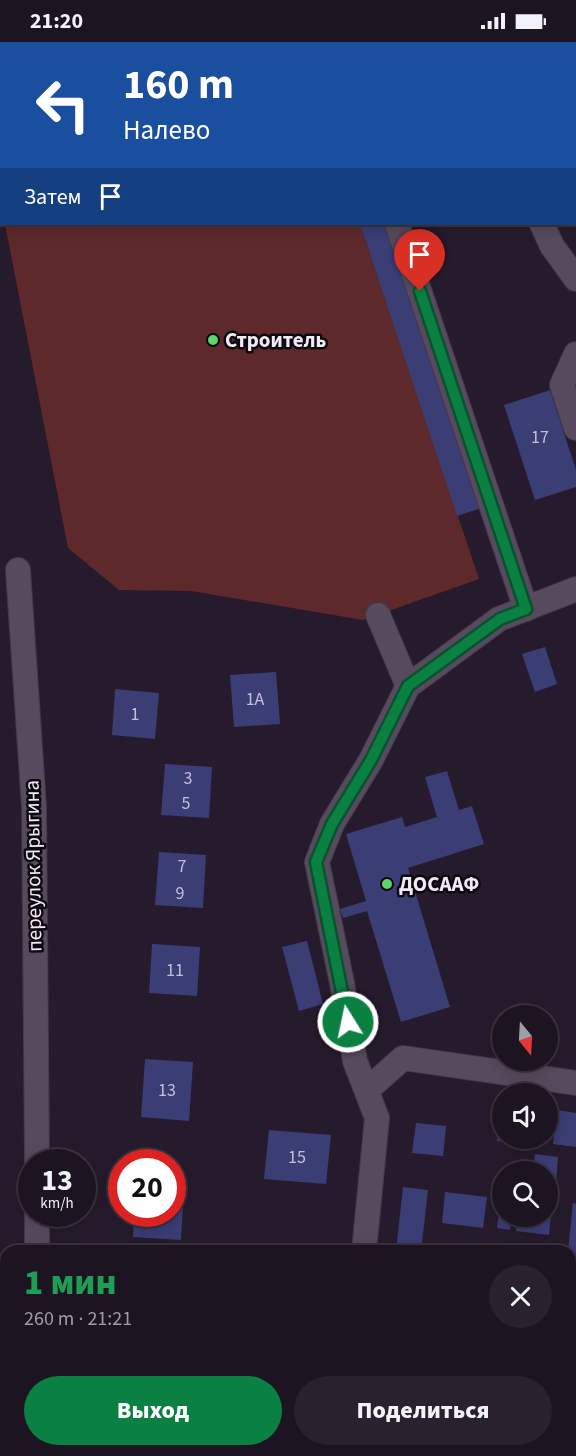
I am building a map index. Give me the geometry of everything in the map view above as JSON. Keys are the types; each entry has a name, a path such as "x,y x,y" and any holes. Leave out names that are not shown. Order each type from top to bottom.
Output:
{"street":[{"path":"398,225 526,609"},
{"path":"542,225 552,246 576,279"},
{"path":"576,354 562,385 576,428"},
{"name":"переулок Ярыгина","path":"18,570 34,807 37,1149"},
{"path":"365,1245 377,1118 355,1060 342,983 316,862 332,824 371,760 408,686 500,619 576,589"},
{"path":"378,615 408,686"},
{"path":"367,1090 403,1058 576,1083"},
{"path":"37,1227 37,1245"}],"shaded area":[{"name":"Строитель","path":"5,225 360,225 479,579 363,620 191,591 119,590 68,548"}],"building":[{"path":"360,225 394,225 487,506 457,516"},
{"path":"550,390 576,470 576,487 535,500 504,405"},
{"path":"545,647 557,684 535,692 522,654"},
{"path":"276,672 280,724 234,727 230,675"},
{"path":"115,689 159,693 155,739 112,735"},
{"path":"165,764 212,767 209,818 161,815"},
{"name":"ДОСААФ","path":"447,771 459,810 472,806 484,844 408,868 450,1007 401,1022 367,911 343,918 340,909 366,901 346,834 402,817 405,827 437,817 425,777"},
{"path":"159,852 206,855 203,908 155,905"},
{"path":"307,941 323,1004 299,1011 282,947"},
{"path":"152,944 200,947 197,996 149,993"},
{"path":"145,1059 193,1062 189,1121 141,1117"},
{"path":"558,1110 576,1113 576,1147 558,1145"},
{"path":"416,1123 446,1126 443,1156 412,1153"},
{"path":"269,1130 331,1135 326,1184 264,1179"},
{"path":"535,1154 558,1157 558,1161 534,1161"},
{"path":"403,1187 428,1190 422,1245 397,1245"},
{"path":"445,1192 487,1197 483,1228 442,1223"},
{"path":"573,1203 576,1204 576,1245 569,1245"},
{"path":"133,1227 182,1227 181,1240 133,1237"},
{"path":"497,1227 510,1227 510,1230"},
{"path":"517,1227 550,1227 549,1235 516,1231"}],"place":[{"name":"Строитель","path":"213,340"},
{"name":"ДОСААФ","path":"387,884"}],"route":[{"path":"348,1022 316,862 332,824 371,760 408,686 500,619 526,609 420,291"}]}
